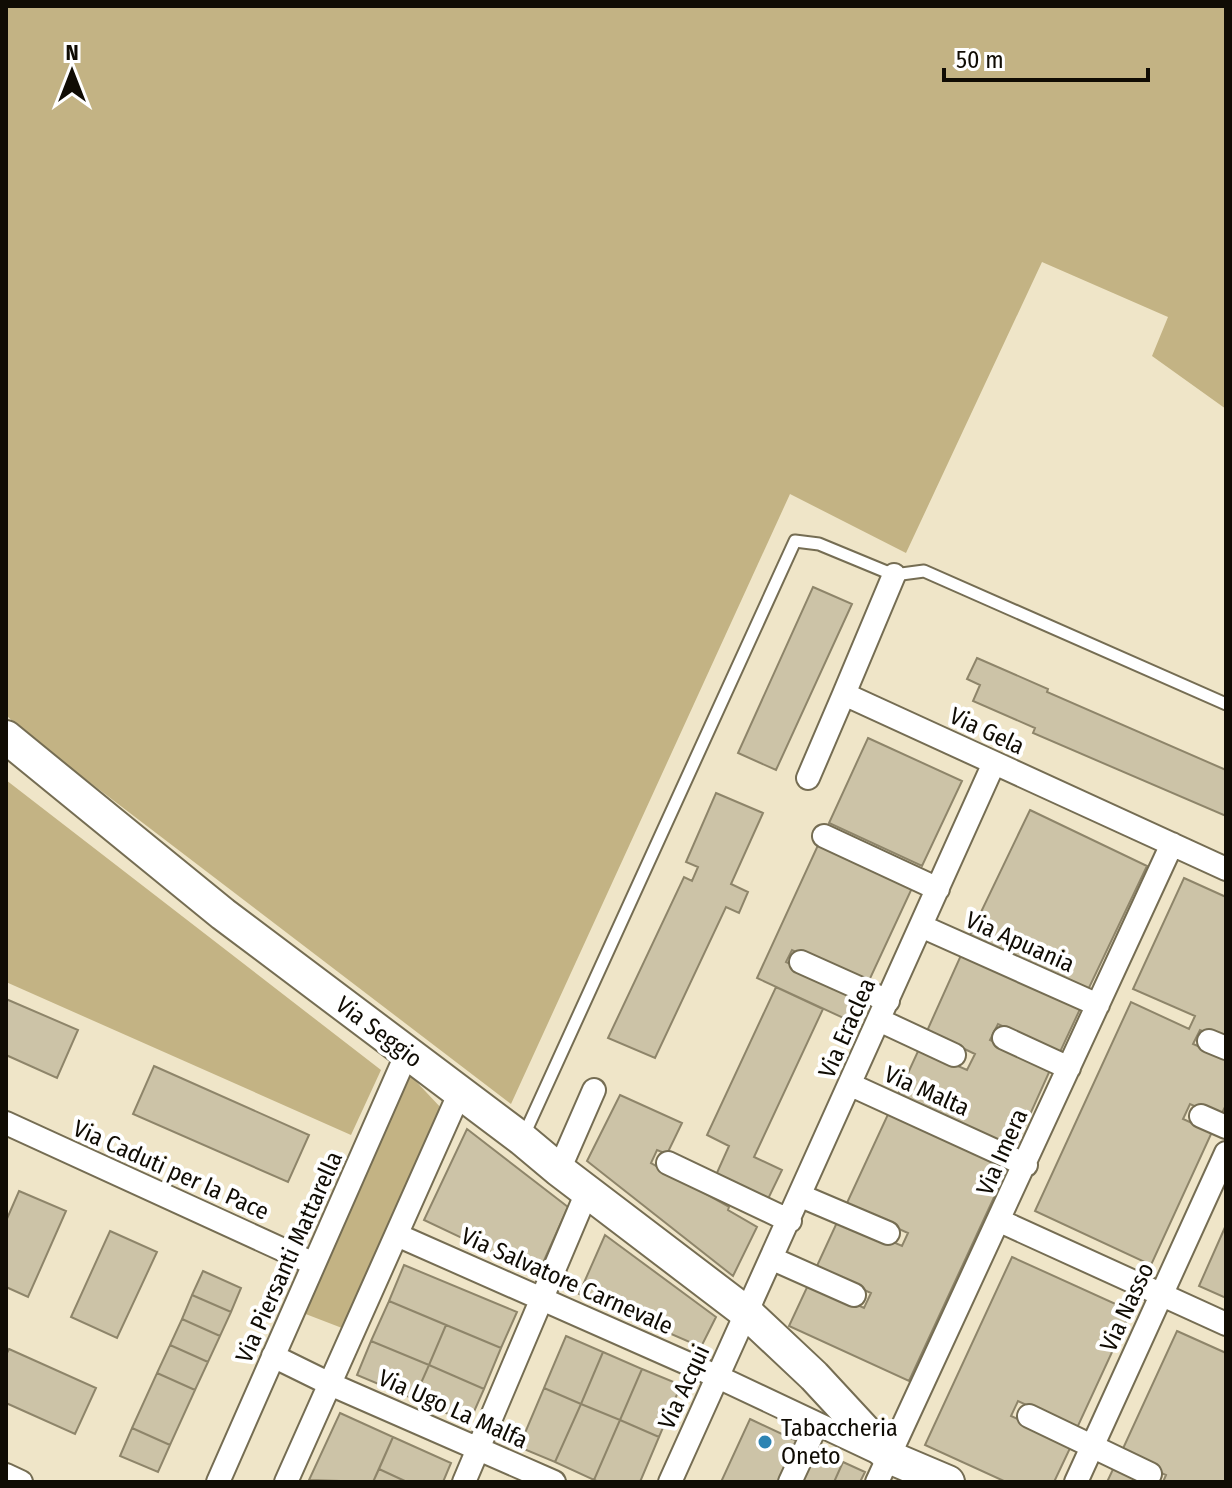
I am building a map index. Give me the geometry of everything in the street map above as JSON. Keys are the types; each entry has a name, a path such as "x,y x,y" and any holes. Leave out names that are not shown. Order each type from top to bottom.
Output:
{"street":[{"path":"808,778 894,575"},
{"name":"Via Gela","path":"844,694 1226,869"},
{"name":"Via Seggio","path":"8,741 223,914 748,1314 814,1376 883,1470"},
{"name":"Via Eraclea","path":"748,1314 994,763"},
{"path":"824,836 938,889"},
{"name":"Via Imera","path":"883,1470 1172,844"},
{"name":"Via Apuania","path":"921,926 1098,1005"},
{"path":"801,962 954,1055"},
{"path":"1004,1038 1069,1068"},
{"name":"Via Piersanti Mattarella","path":"218,1482 407,1053"},
{"name":"Via Malta","path":"851,1085 1026,1165"},
{"path":"559,1170 594,1090"},
{"path":"286,1482 460,1092"},
{"path":"1201,1116 1226,1127"},
{"name":"Via Caduti per la Pace","path":"6,1123 314,1264"},
{"name":"Via Nasso","path":"1076,1482 1226,1153"},
{"path":"668,1163 790,1221"},
{"path":"464,1482 587,1192"},
{"path":"801,1196 888,1233"},
{"path":"1000,1221 1226,1324"},
{"name":"Via Salvatore Carnevale","path":"397,1235 817,1424 883,1470"},
{"path":"773,1259 854,1295"},
{"name":"Via Acqui","path":"670,1482 716,1376 748,1314"},
{"name":"Via Ugo La Malfa","path":"273,1356 554,1482"},
{"path":"1029,1416 1150,1474"},
{"path":"790,1482 817,1424"},
{"path":"883,1470 948,1482"},
{"path":"6,1475 21,1482"}],"lane":[{"path":"522,1139 795,541 819,544 894,575 924,571 1226,704"}],"shaded area":[{"path":"6,6 1226,6 1226,409 1152,356 1168,317 1042,262 906,553 790,494 511,1104 29,736 6,715"},
{"path":"6,780 381,1070 351,1135 6,982"},
{"path":"410,1075 443,1110 342,1328 303,1313"}],"building":[{"path":"813,587 852,604 776,770 738,753"},
{"path":"977,658 1226,770 1226,816 1033,733 1035,728 973,701 980,685 967,679"},
{"path":"868,738 962,781 922,866 829,823"},
{"path":"716,793 763,813 731,884 748,892 739,913 726,907 655,1058 608,1038 684,877 692,881 698,867 686,862"},
{"path":"1030,810 1147,866 1087,992 969,937"},
{"path":"819,843 913,886 867,985 792,950 786,962 861,997 850,1021 757,978"},
{"path":"1184,878 1226,897 1226,1041 1200,1030 1193,1044 1226,1058 1226,1105 1220,1117 1190,1104 1183,1119 1212,1132 1151,1265 1035,1211 1131,1002 1189,1029 1195,1016 1133,989"},
{"path":"962,953 1081,1007 1060,1052 998,1024 990,1040 1051,1068 1014,1150 897,1097 919,1049 967,1070 975,1054 927,1031"},
{"path":"776,987 823,1009 754,1157 782,1170 768,1199 716,1175 729,1146 707,1135"},
{"path":"6,999 78,1030 57,1078 6,1055"},
{"path":"154,1066 309,1135 288,1182 133,1114"},
{"path":"620,1095 682,1123 667,1154 657,1150 651,1163 729,1207 728,1210 757,1227 733,1276 587,1161"},
{"path":"890,1110 1009,1165 909,1381 789,1326 809,1283 864,1308 871,1293 816,1268 839,1218 902,1246 908,1233 846,1205"},
{"path":"467,1129 568,1207 538,1274 424,1220"},
{"path":"19,1191 66,1211 28,1297 6,1287 6,1221"},
{"path":"1226,1225 1226,1298 1199,1286"},
{"path":"110,1231 157,1252 117,1338 71,1317"},
{"path":"605,1235 716,1317 701,1347 579,1294"},
{"path":"1012,1257 1131,1311 1077,1428 1018,1401 1011,1416 1072,1444 1054,1482 1006,1482 925,1445"},
{"path":"404,1265 517,1312 501,1348 389,1301"},
{"path":"203,1271 241,1288 231,1312 192,1295"},
{"path":"192,1295 231,1312 220,1336 182,1319"},
{"path":"389,1301 446,1325 429,1365 371,1341"},
{"path":"182,1319 220,1336 208,1362 170,1345"},
{"path":"446,1325 501,1348 484,1389 429,1365"},
{"path":"1177,1331 1226,1353 1226,1482 1163,1482 1166,1475 1120,1455"},
{"path":"566,1336 603,1352 581,1404 544,1388"},
{"path":"371,1341 429,1365 414,1399 357,1375"},
{"path":"170,1345 208,1362 195,1390 157,1373"},
{"path":"9,1349 96,1388 75,1434 6,1403 6,1355"},
{"path":"603,1352 642,1369 620,1420 581,1404"},
{"path":"429,1365 484,1389 469,1423 414,1399"},
{"path":"642,1369 681,1385 659,1437 620,1420"},
{"path":"157,1373 195,1390 170,1445 132,1428"},
{"path":"544,1388 581,1404 555,1462 519,1447"},
{"path":"581,1404 620,1420 594,1480 555,1462"},
{"path":"340,1413 393,1437 373,1482 309,1480"},
{"path":"750,1419 797,1441 778,1482 721,1482"},
{"path":"620,1420 659,1437 640,1482 599,1482 594,1480"},
{"path":"132,1428 170,1445 158,1472 120,1456"},
{"path":"393,1437 451,1463 443,1482 407,1482 379,1469"},
{"path":"816,1450 843,1462 834,1482 802,1482"},
{"path":"843,1462 865,1472 860,1482 834,1482"},
{"path":"1115,1465 1153,1482 1107,1482"},
{"path":"379,1469 407,1482 373,1482"}],"place":[{"name":"Tabaccheria Oneto","path":"765,1442"}]}
